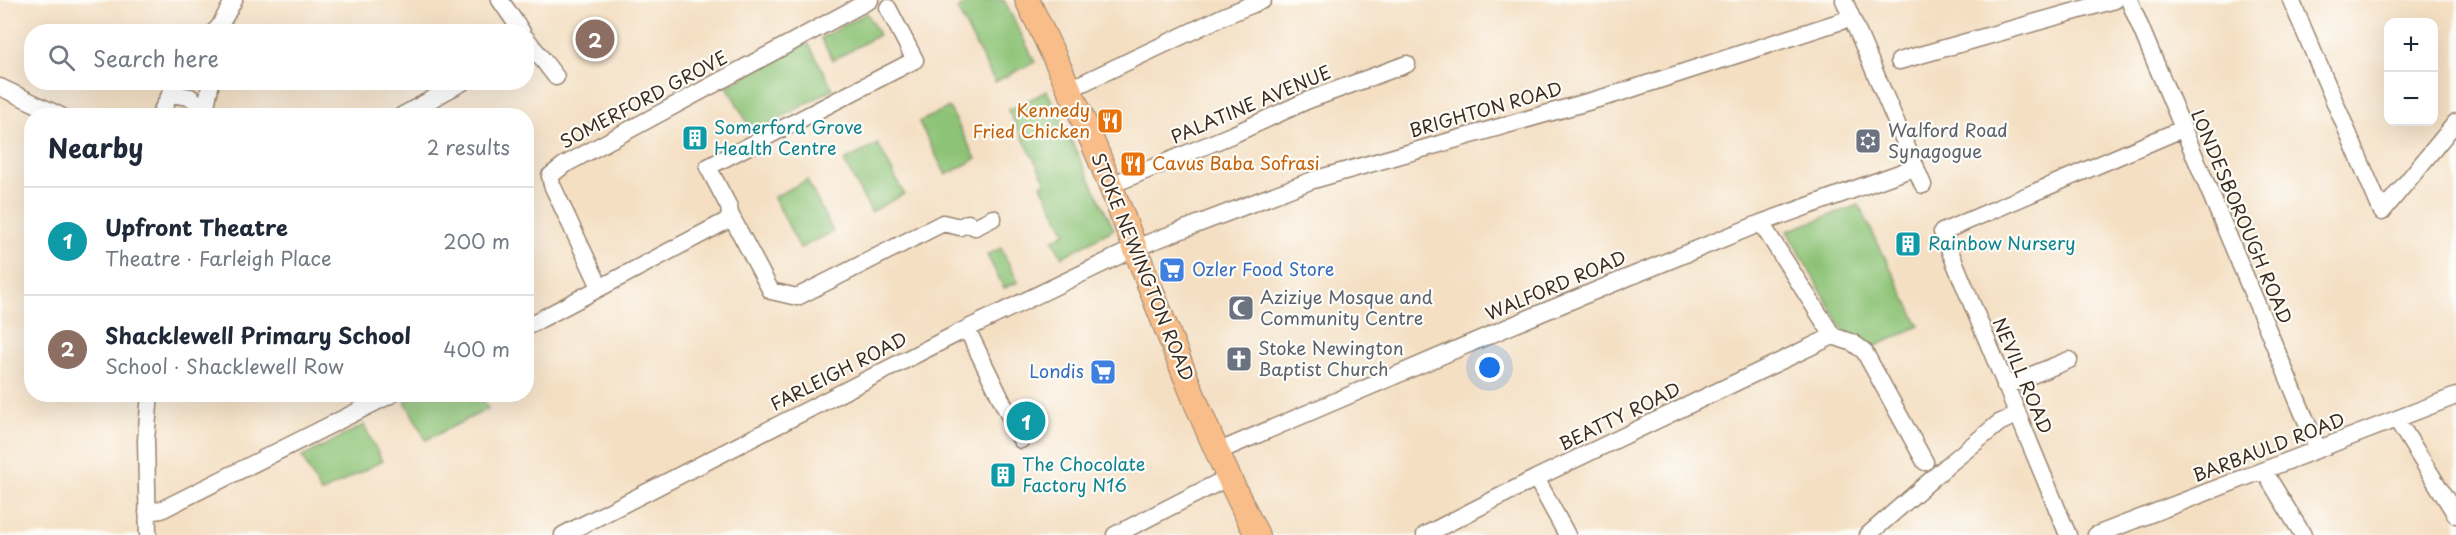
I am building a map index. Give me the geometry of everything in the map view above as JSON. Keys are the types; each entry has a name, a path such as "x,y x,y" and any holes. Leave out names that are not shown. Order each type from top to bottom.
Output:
{"highway":[{"name":"STOKE NEWINGTON ROAD","path":"1027,0 1070,89 1111,185 1163,323 1227,478 1257,535"}],"street":[{"path":"220,24 234,0"},
{"path":"500,0 516,24"},
{"name":"SOMERFORD GROVE","path":"600,287 552,185 550,176 564,165 870,0"},
{"path":"1070,89 1224,16 1263,0"},
{"path":"1844,0 1923,185"},
{"path":"1899,61 2115,0"},
{"name":"LONDESBOROUGH ROAD","path":"2128,0 2231,238 2318,449"},
{"path":"2291,0 2382,212 2456,122"},
{"path":"888,8 915,60 708,167 729,207 732,218 771,291 797,297 943,223 960,227 968,223 975,227 993,218"},
{"name":"BRIGHTON ROAD","path":"1135,248 1313,180 1619,93 1851,18"},
{"path":"534,49 556,77"},
{"name":"PALATINE AVENUE","path":"1111,185 1234,135 1306,101 1407,64"},
{"path":"0,87 44,108"},
{"path":"163,108 172,90"},
{"path":"177,90 190,97 201,108"},
{"path":"206,108 209,90"},
{"path":"416,108 448,90"},
{"name":"NEVILL ROAD","path":"2068,535 1942,232 2182,129"},
{"name":"WALFORD ROAD","path":"1217,452 1541,313 1761,223 1916,167"},
{"path":"534,323 732,218"},
{"path":"1761,223 1833,336 1853,343 1864,351 1925,462"},
{"name":"FARLEIGH ROAD","path":"563,535 968,329 1135,248"},
{"path":"968,329 1021,440"},
{"name":"BEATTY ROAD","path":"1425,535 1536,478 1833,336"},
{"path":"2005,386 2069,360"},
{"name":"BARBAULD ROAD","path":"2096,535 2129,530 2264,471 2456,396"},
{"path":"148,535 146,440 149,402"},
{"path":"147,512 161,510 376,402"},
{"path":"1868,535 1999,423 2018,414"},
{"path":"2397,420 2456,515"},
{"path":"2264,471 2303,535"},
{"path":"1115,535 1150,528 1227,478"},
{"path":"1536,478 1567,535"}],"green space":[{"path":"972,0 1004,0 1035,62 995,82 957,9"},
{"path":"867,13 879,35 833,60 821,38"},
{"path":"808,43 833,89 753,133 727,86"},
{"path":"1047,91 1114,229 1062,257 1053,240 1066,233 1041,185 1046,182 1008,110"},
{"path":"949,107 976,159 946,175 919,122"},
{"path":"878,144 904,194 871,212 844,161"},
{"path":"807,180 833,232 800,248 774,197"},
{"path":"1859,205 1919,326 1872,348 1843,330 1787,231"},
{"path":"1001,248 1018,282 1004,288 987,255"},
{"path":"406,402 484,402 488,409 426,440"},
{"path":"364,425 382,461 321,493 302,457"}],"place":[{"name":"Shacklewell Primary School","path":"595,39"},
{"name":"Kennedy Fried Chicken","path":"1110,121"},
{"name":"Somerford Grove Health Centre","path":"695,138"},
{"name":"Walford Road Synagogue","path":"1868,141"},
{"name":"Cavus Baba Sofrasi","path":"1133,164"},
{"name":"Rainbow Nursery","path":"1908,244"},
{"name":"Ozler Food Store","path":"1172,270"},
{"name":"Aziziye Mosque and Community Centre","path":"1241,308"},
{"name":"Stoke Newington Baptist Church","path":"1239,359"},
{"name":"Londis","path":"1103,372"},
{"name":"Upfront Theatre","path":"1026,421"},
{"name":"The Chocolate Factory N16","path":"1003,475"}]}
